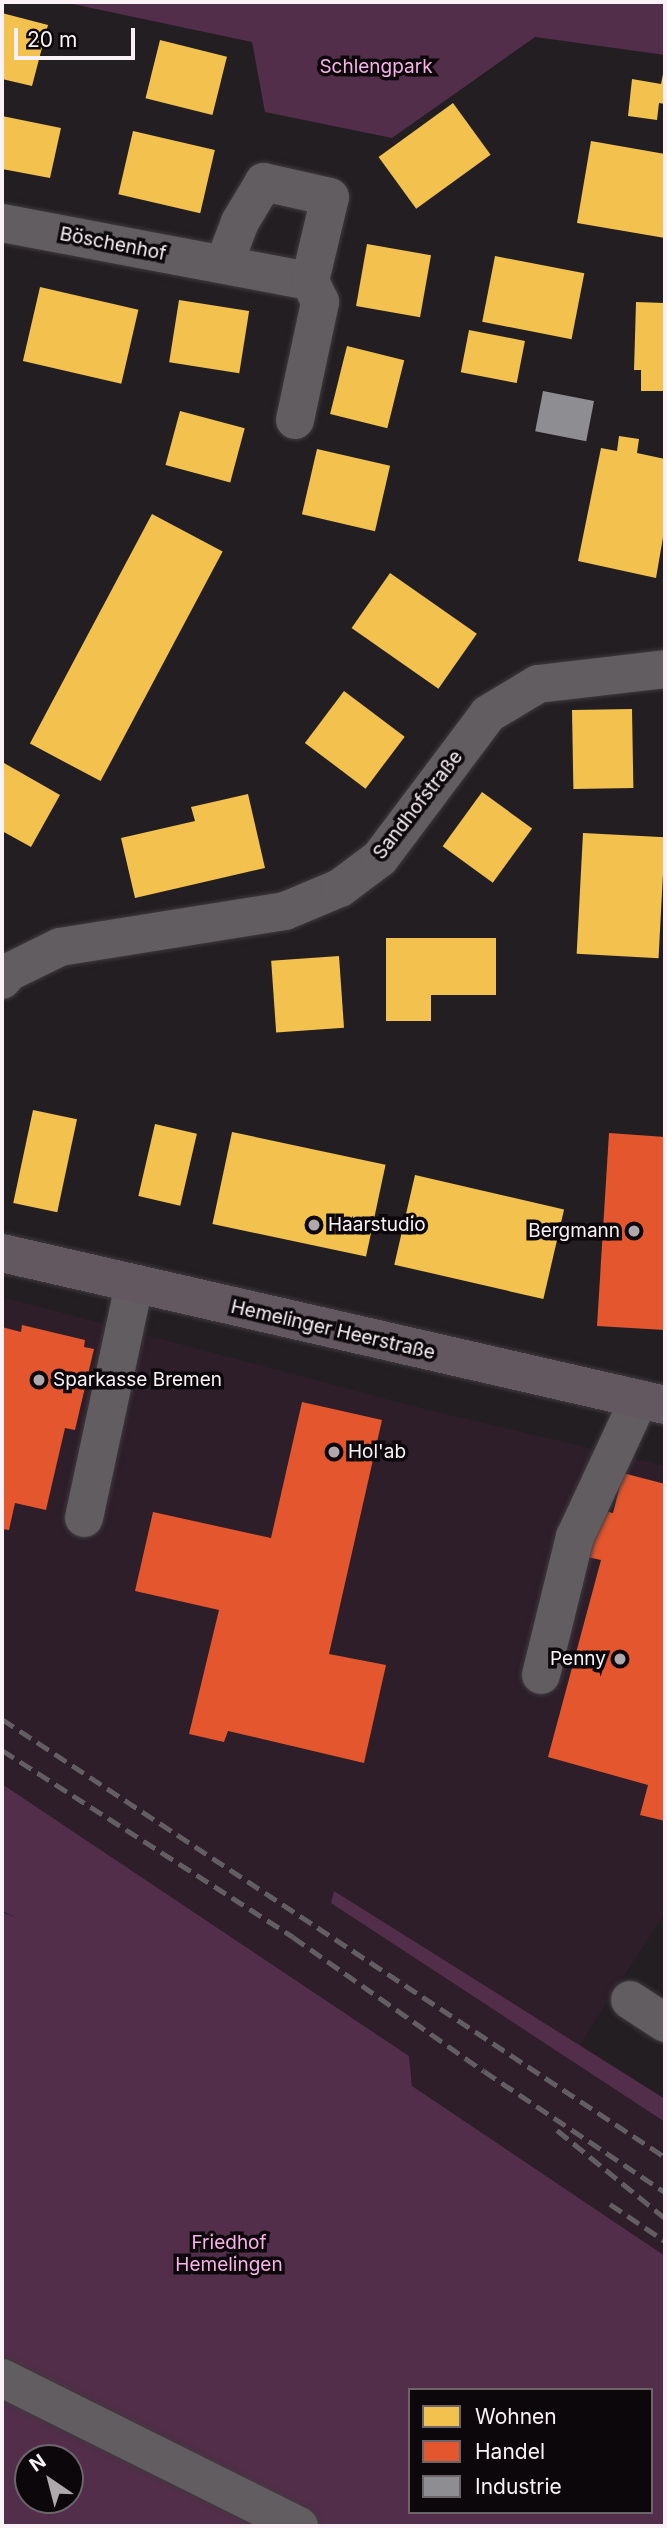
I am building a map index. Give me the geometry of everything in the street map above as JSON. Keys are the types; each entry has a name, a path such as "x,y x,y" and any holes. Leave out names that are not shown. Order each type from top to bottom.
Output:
{"main road":[{"name":"Hemelinger Heerstraße","path":"2,1253 652,1402"}],"street":[{"path":"224,264 240,222 264,182 330,197 310,281 320,302 295,420"},
{"name":"Böschenhof","path":"2,223 310,281"},
{"name":"Sandhofstraße","path":"2,980 9,972 60,947 285,911 340,888 380,858 488,714 538,684 665,669"},
{"path":"84,1518 134,1285"},
{"path":"541,1675 575,1537 652,1402"},
{"path":"630,2000 665,2023"},
{"path":"2,2378 299,2526"}],"shaded area":[{"path":"2,1297 421,1408 665,1466 665,1913 580,2044 665,2099 665,2256 412,2086 409,2056 2,1784"}],"green space":[{"name":"Schlengpark","path":"63,2 665,2 665,55 535,37 392,138 265,112 252,42"},
{"name":"Friedhof Hemelingen","path":"2,1784 409,2056 412,2086 665,2256 665,2526 2,2526 2,1912 17,1918 2,1911"},
{"path":"334,1891 665,2099 665,2122 331,1903"}],"building: Wohnen":[{"path":"2,13 48,25 32,86 2,79"},
{"path":"160,40 227,57 212,115 145,98"},
{"path":"664,69 665,104 659,103 657,120 628,116 632,79 661,84"},
{"path":"453,103 491,155 416,209 379,157"},
{"path":"2,116 61,128 50,178 2,169"},
{"path":"133,131 215,150 200,213 118,194"},
{"path":"591,141 665,154 665,238 577,223"},
{"path":"367,244 431,255 420,317 356,306"},
{"path":"495,256 584,273 572,339 482,322"},
{"path":"40,287 138,310 121,384 23,361"},
{"path":"179,300 249,311 239,373 169,362"},
{"path":"636,302 665,303 665,391 641,391 641,370 634,370"},
{"path":"469,330 525,341 517,383 461,372"},
{"path":"347,346 404,360 387,428 330,414"},
{"path":"180,411 245,428 230,482 166,465"},
{"path":"619,436 639,439 637,453 665,459 665,526 656,578 578,561 601,448 617,451"},
{"path":"317,449 390,466 375,531 302,514"},
{"path":"152,514 223,552 101,781 30,744"},
{"path":"390,573 477,634 438,689 352,628"},
{"path":"344,691 405,737 366,789 305,743"},
{"path":"632,709 633,788 573,789 572,710"},
{"path":"4,763 60,795 31,847 2,831"},
{"path":"482,792 532,828 493,883 443,846"},
{"path":"248,794 265,868 135,898 121,838 195,821 191,807"},
{"path":"583,833 665,837 659,958 577,954"},
{"path":"386,938 496,938 496,995 431,995 431,1021 386,1021"},
{"path":"339,956 344,1028 276,1033 271,961"},
{"path":"33,1110 77,1119 57,1212 13,1203"},
{"path":"155,1124 197,1134 180,1206 138,1196"},
{"path":"232,1132 386,1165 366,1257 212,1224"},
{"path":"415,1175 564,1209 543,1299 394,1265"}],"building: Handel":[{"name":"Bergmann","path":"609,1133 665,1137 665,1330 597,1326"},
{"path":"22,1325 85,1340 84,1347 94,1349 75,1430 65,1428 46,1510 15,1503 9,1530 2,1529 2,1327 21,1332"},
{"path":"302,1402 382,1420 329,1654 386,1665 364,1763 228,1731 224,1742 189,1734 219,1610 135,1591 153,1512 271,1538"},
{"name":"Penny","path":"623,1473 665,1484 665,1821 640,1815 648,1785 548,1757 601,1560 587,1557 600,1510 613,1513"}],"building: Industrie":[{"path":"543,391 594,401 586,441 535,431"}],"railway":[{"path":"2,1719 665,2157"},
{"path":"2,1750 293,1937 484,2071 665,2192"},
{"path":"557,2130 665,2218"},
{"path":"610,2204 665,2241"}],"place":[{"name":"Haarstudio","path":"314,1225"},
{"name":"Bergmann","path":"634,1231"},
{"name":"Sparkasse Bremen","path":"39,1380"},
{"name":"Hol'ab","path":"334,1452"},
{"name":"Penny","path":"620,1659"}]}
